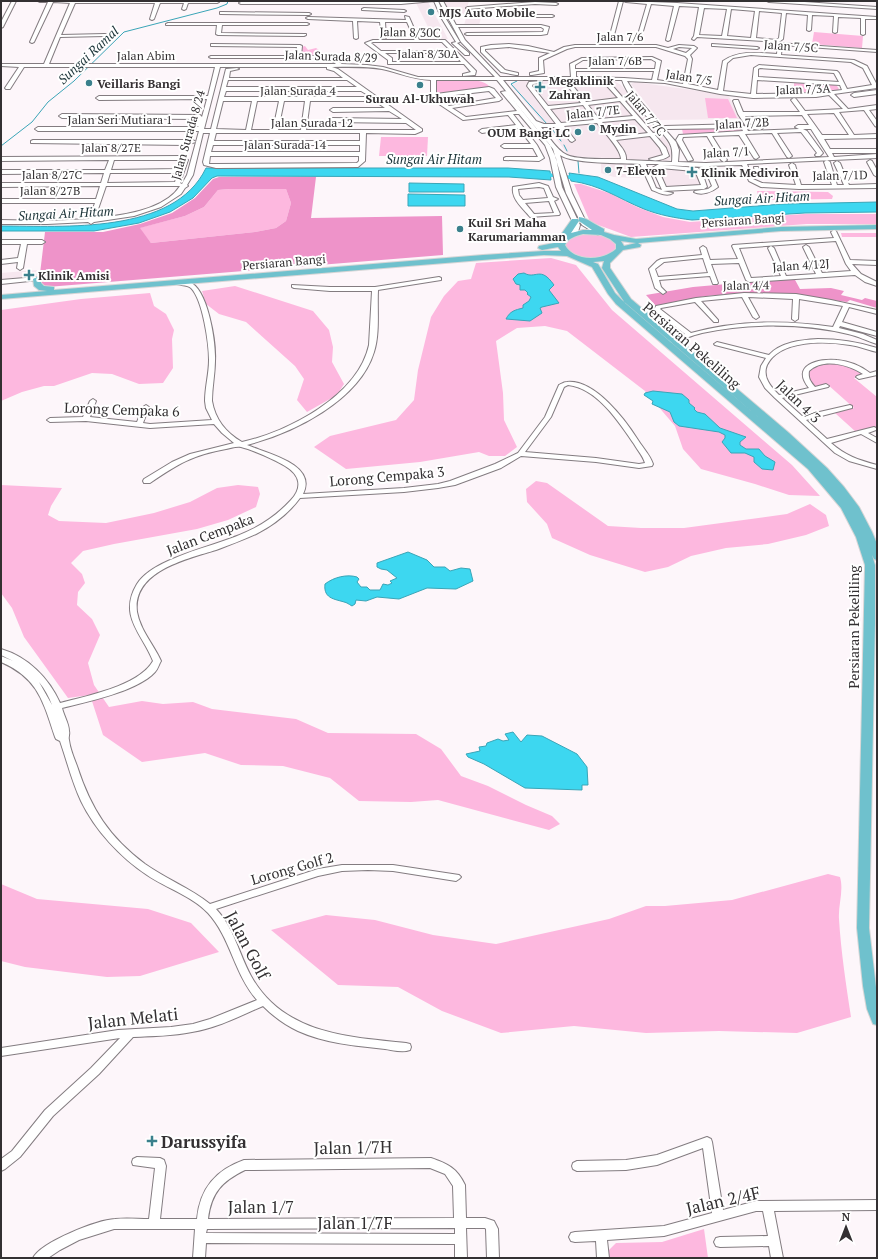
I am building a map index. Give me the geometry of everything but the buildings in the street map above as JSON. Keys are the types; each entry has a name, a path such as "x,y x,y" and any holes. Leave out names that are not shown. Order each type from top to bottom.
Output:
{"main road":[{"path":"539,248 554,243 564,237 579,220 604,232 622,237 645,240"},
{"name":"Persiaran Bangi","path":"572,234 586,232 598,233 627,240 645,240 781,229 877,227"},
{"name":"Persiaran Bangi","path":"620,249 656,243 778,234 877,231"},
{"path":"568,254 562,248 561,244 565,238 572,234"},
{"path":"581,259 597,260 611,257 616,254 620,249 620,244 612,237"},
{"path":"608,271 612,262 627,250 656,243"},
{"name":"Persiaran Bangi","path":"1,294 539,248 561,244"},
{"path":"531,254 558,256 590,267 600,274"},
{"name":"Persiaran Bangi","path":"1,297 176,283 197,285 531,254 568,254 581,259"},
{"path":"608,271 606,264 611,257"},
{"name":"Persiaran Pekeliling","path":"581,259 594,265 618,302 669,341 820,465 853,503 872,539 877,557"},
{"name":"Persiaran Pekeliling","path":"608,271 628,301 669,341 811,467 845,507 861,537 870,565 874,623 863,928 868,977 873,1007 877,1020"},
{"path":"37,278 38,286 51,289"}],"street":[{"path":"1,27 14,1"},
{"path":"40,1 217,2"},
{"path":"32,42 51,1"},
{"path":"46,65 73,1"},
{"path":"152,19 158,1"},
{"path":"241,3 401,3 432,1"},
{"path":"436,1 441,20 506,86 550,139 556,149 579,220 572,234"},
{"path":"441,1 455,26 460,41 468,54"},
{"path":"608,46 621,1"},
{"path":"626,1 877,18"},
{"path":"769,1 877,8"},
{"path":"184,10 187,2"},
{"path":"220,24 218,34 304,37 312,2"},
{"path":"401,3 417,39"},
{"path":"468,8 536,3 556,4"},
{"path":"639,38 649,3"},
{"path":"668,40 677,4"},
{"path":"495,26 500,6"},
{"path":"702,6 695,38 777,41 781,39 784,12"},
{"path":"724,38 729,8"},
{"path":"364,9 404,11"},
{"path":"752,40 757,10"},
{"path":"222,13 409,21"},
{"path":"808,30 810,13"},
{"path":"835,32 836,15"},
{"path":"498,16 552,16"},
{"path":"864,17 864,34"},
{"path":"355,19 356,38"},
{"path":"382,20 384,38"},
{"path":"168,24 307,24"},
{"path":"455,26 541,26 547,28 545,33 541,34 467,34"},
{"path":"58,36 105,35"},
{"path":"450,39 468,54 500,87 547,145 563,198 579,220 587,227 598,233"},
{"name":"Jalan 8/30C","path":"380,52 367,43 373,41 440,41 445,42 465,63"},
{"path":"779,55 780,44 877,51"},
{"path":"213,45 300,46 298,57"},
{"path":"714,45 727,50 757,46 757,54"},
{"name":"Jalan 7/6","path":"554,53 526,47 493,46 483,49 483,51 503,71 511,74 538,74 542,71 541,59 570,47 656,46 687,55"},
{"path":"598,46 599,58"},
{"path":"670,49 679,46 694,46 695,48 687,55 690,59 685,85"},
{"path":"811,46 811,58"},
{"path":"720,92 725,62 732,58 727,50"},
{"path":"861,50 877,56"},
{"path":"380,52 456,52"},
{"path":"380,52 390,59 390,63 383,68"},
{"name":"Jalan 7/5C","path":"732,58 745,54 757,54 844,60 862,65 866,68 875,86"},
{"path":"211,57 330,57 340,65"},
{"path":"322,57 330,60 332,67 407,121"},
{"path":"795,81 797,57"},
{"path":"574,78 572,64 578,60 599,58 655,59 659,62 654,81"},
{"name":"Jalan 8/30A","path":"390,63 465,63"},
{"path":"412,73 418,75 473,74 465,63"},
{"name":"Jalan Abim","path":"1,65 218,65"},
{"path":"8,88 22,65"},
{"name":"Jalan Surada 8/29","path":"218,65 332,67 340,65 383,68 412,77 498,78"},
{"name":"Jalan Surada 8/24","path":"1,222 120,217 154,207 168,200 185,186 196,142 206,114 218,65"},
{"path":"753,96 754,78 756,68 759,66 835,72 837,73 845,91"},
{"path":"332,67 228,70 208,154 207,164 216,166 355,166 362,163 363,132"},
{"path":"490,70 499,76 516,78"},
{"name":"Jalan 7/6B","path":"573,70 656,70"},
{"path":"475,78 483,76 484,72"},
{"path":"433,78 434,96 438,101 450,107 465,119 520,112"},
{"path":"475,78 488,81 500,87"},
{"name":"Jalan 7/5","path":"498,78 565,80 574,78 654,81 753,96 830,93 875,86"},
{"path":"506,86 508,82 516,78"},
{"path":"754,78 842,84"},
{"path":"226,79 348,79"},
{"path":"624,79 624,83 635,98 665,131 676,153 675,164"},
{"path":"572,140 529,84 536,82 565,80 613,139 621,150 623,159"},
{"name":"Jalan 7/7C","path":"565,80 604,83 609,85 652,134 666,153 664,157 659,159 623,159"},
{"path":"786,80 787,92"},
{"path":"223,89 362,89"},
{"path":"434,96 486,89 492,90 499,100 450,107"},
{"name":"Jalan 7/3A","path":"736,101 834,98 877,92"},
{"path":"830,93 847,110"},
{"path":"734,94 741,114 749,127 813,127"},
{"path":"99,98 210,97"},
{"path":"547,108 635,98"},
{"name":"Jalan Surada 4","path":"221,100 376,99"},
{"path":"248,131 255,100"},
{"path":"275,132 282,100"},
{"path":"303,132 308,100"},
{"path":"330,132 334,100"},
{"path":"794,100 805,114 832,157"},
{"path":"741,114 805,114 877,107"},
{"path":"333,110 391,109"},
{"path":"866,109 877,125"},
{"path":"836,112 852,136"},
{"path":"206,114 218,114"},
{"path":"506,159 540,160 535,146 509,114"},
{"path":"62,116 200,117 198,125 202,128"},
{"name":"Jalan 7/7E","path":"534,119 543,126 551,126 637,117"},
{"path":"332,120 407,121"},
{"name":"Jalan Surada 12","path":"202,128 214,131 418,132 420,129 407,121"},
{"path":"482,131 519,126"},
{"name":"Jalan 7/7E","path":"550,139 546,129 551,126"},
{"path":"613,139 665,131 740,126 744,128 743,133 756,157"},
{"name":"Jalan Seri Mutiara 1","path":"38,129 202,128"},
{"name":"Jalan 7/2B","path":"679,131 709,135 803,130 820,153 818,154"},
{"path":"679,131 679,140 690,160"},
{"path":"773,132 789,156"},
{"path":"709,135 724,160"},
{"path":"820,137 877,136"},
{"path":"529,139 502,144 535,146"},
{"path":"34,142 196,142"},
{"path":"211,143 362,143"},
{"name":"Jalan 7/1","path":"556,149 565,156 576,159 623,159 642,162 706,165 832,157 877,156"},
{"path":"829,151 877,151"},
{"name":"Jalan Surada 14","path":"208,154 362,154"},
{"path":"1,217 92,219 112,158"},
{"name":"Jalan 8/27E","path":"1,159 183,158 185,160 182,171"},
{"name":"Jalan 7/1","path":"562,168 569,161 576,159"},
{"path":"642,162 654,189 665,193 709,191 716,187 706,165"},
{"path":"827,162 835,187"},
{"path":"870,162 877,175"},
{"path":"744,163 748,174 758,173 756,168"},
{"path":"838,163 847,186"},
{"path":"792,165 800,187"},
{"path":"659,166 693,168 698,170 704,185 703,188 668,190 664,189 659,177 655,168 659,166"},
{"path":"1,172 182,171 177,184 185,186"},
{"name":"Jalan 7/1D","path":"748,174 751,180 761,185 800,187 877,186"},
{"path":"649,177 659,177"},
{"path":"701,177 712,177"},
{"name":"Jalan 8/27C","path":"1,185 177,184"},
{"path":"544,186 552,199 557,213 532,216 520,202 514,189 519,187 544,186"},
{"path":"520,202 563,198"},
{"name":"Jalan 8/27B","path":"1,201 98,201"},
{"path":"834,232 854,272 866,281 877,284"},
{"path":"662,292 658,288 652,268 660,261 707,259 741,261 735,246 738,245 838,239"},
{"path":"1,242 42,242"},
{"path":"20,268 24,242"},
{"path":"806,247 818,274"},
{"path":"703,248 715,283"},
{"path":"771,248 784,277"},
{"path":"1,262 21,260"},
{"name":"Jalan 4/12J","path":"741,261 749,280 854,272"},
{"path":"849,262 877,263"},
{"path":"655,279 712,274"},
{"path":"1,282 37,278"},
{"path":"294,286 330,289 375,289 440,279"},
{"path":"197,285 207,321 212,355 208,403 216,422 240,444 289,464 297,470 303,482 299,496"},
{"path":"147,481 182,459 192,455 266,438 288,428 323,408 350,387 363,369 371,351 375,289"},
{"path":"744,295 756,317"},
{"name":"Jalan 4/4","path":"689,334 657,309 660,306 696,300 744,295 796,296 823,299 877,312"},
{"path":"795,319 796,296"},
{"path":"696,300 716,321"},
{"path":"837,326 847,305"},
{"path":"669,341 689,334 718,327 761,323 837,326 877,334"},
{"path":"837,326 877,342"},
{"path":"717,344 768,358 781,349 792,344 818,341 849,342 877,350"},
{"name":"Jalan 4/3","path":"768,358 762,371 765,385 824,442 837,452 851,460 877,467"},
{"path":"813,389 807,383 804,374 811,366 819,363 838,362 847,364 869,375"},
{"path":"859,377 877,373"},
{"name":"Lorong Cempaka 3","path":"299,496 404,490 438,486 452,483 498,466 520,454 548,417 561,386 563,384 572,383 584,387 620,419 649,464 639,466 598,460 520,454"},
{"path":"777,397 826,386"},
{"path":"86,419 93,401"},
{"path":"800,419 850,406"},
{"path":"138,425 146,407"},
{"name":"Lorong Cempaka 6","path":"50,420 86,419 138,425 162,426 216,422"},
{"path":"824,442 874,429"},
{"path":"862,432 877,441"},
{"name":"Jalan Cempaka","path":"53,708 122,688 144,676 155,667 157,661 156,657 138,625 133,608 137,590 152,573 167,564 254,532 274,520 299,496"},
{"name":"Jalan Golf","path":"1,652 23,663 37,678 44,696 53,708 59,737 64,739 86,802 109,835 141,866 208,908 225,928 232,941 236,956 256,993 270,1007 299,1028 348,1040 406,1047"},
{"name":"Jalan Golf","path":"1,658 37,678"},
{"name":"Lorong Golf 2","path":"208,908 318,873 342,868 393,868 456,877"},
{"name":"Jalan Melati","path":"1,1052 131,1033 171,1031 193,1028 212,1023 264,1000"},
{"path":"1,1166 16,1154 49,1113 96,1070 131,1033"},
{"path":"577,1166 626,1166 657,1160 707,1142 718,1216"},
{"path":"137,1162 160,1163 161,1166 154,1223"},
{"name":"Jalan 1/7H","path":"199,1258 202,1223 207,1196 210,1190 223,1175 244,1165 431,1163 449,1171 459,1185 461,1258"},
{"name":"Jalan 2/4F","path":"576,1237 664,1231 756,1206 877,1205"},
{"path":"768,1206 777,1258"},
{"name":"Jalan 1/7","path":"39,1258 63,1242 99,1227 114,1224 460,1222 485,1223 490,1225 492,1230 493,1258"},
{"path":"601,1236 602,1258"},
{"name":"Jalan 1/7F","path":"201,1238 460,1239"},
{"path":"720,1242 774,1241"}],"shaded area":[{"path":"443,1 469,1 465,14 450,14"},
{"path":"428,2 448,39 434,39 416,3"},
{"path":"484,7 479,25 464,25 469,9"},
{"path":"814,32 863,36 862,48 812,44"},
{"path":"305,46 308,50 316,48 328,56 300,56 301,47"},
{"path":"473,80 480,81 490,87 437,93 437,81"},
{"path":"523,80 614,81 621,85 668,143 672,154 670,160 662,161 569,156 511,85"},
{"path":"635,82 728,95 742,119 659,120 631,84"},
{"path":"794,83 834,85 839,89 837,91 794,94"},
{"path":"705,98 728,99 737,118 708,118"},
{"path":"740,127 742,131 739,132 686,135 683,134 682,129"},
{"path":"381,137 428,137 427,156 379,156"},
{"path":"601,163 637,165 640,178 614,177 601,173"},
{"path":"659,167 694,169 702,188 668,189"},
{"path":"219,177 316,177 311,218 442,216 443,255 47,287 39,282 45,232 103,232 140,224 172,213 195,198 213,179","holes":["286,189 291,203 286,221 276,228 255,232 151,243 140,228 185,216 204,207 218,190"]},
{"path":"574,184 581,184 609,193 637,207 663,217 690,222 804,214 877,214 877,224 807,224 631,237 590,222"},
{"path":"286,189 291,203 286,221 276,228 255,232 151,243 139,228 185,216 204,207 218,190"},
{"path":"757,191 828,192 833,196 832,199 759,200"},
{"path":"841,233 877,233 877,237 842,237"},
{"path":"591,234 607,238 615,243 616,249 611,254 590,258 577,255 565,247 568,240 571,238"},
{"path":"551,258 576,265 612,310 792,465 820,496 789,495 701,469 683,449 675,426 645,391 567,331 545,326 517,328 496,341 503,393 504,420 517,447 505,456 489,456 479,452 420,462 346,469 314,447 330,436 396,420 414,400 418,370 431,317 444,296 458,281 471,279 476,263"},
{"path":"37,270 37,278 1,281 1,273"},
{"path":"794,278 800,289 831,288 844,291 841,295 862,300 865,298 877,301 877,308 850,300 847,302 812,297 760,294 707,296 656,306 646,295 693,287"},
{"path":"235,286 313,311 329,330 333,347 332,362 344,384 337,395 307,412 297,400 304,379 295,366 246,322 219,314 206,304 202,291"},
{"path":"150,293 154,306 166,314 174,330 172,339 173,368 163,383 139,384 112,374 92,373 54,386 44,386 22,392 1,401 1,310 81,299"},
{"path":"837,364 848,366 864,375 854,378 877,397 877,429 875,427 856,432 835,413 854,408 827,384 813,387 810,384 807,373 810,370 821,365"},
{"path":"536,481 547,483 608,526 684,528 787,514 810,504 826,515 829,526 806,535 768,544 726,548 691,556 668,567 645,572 590,555 552,538 547,524 527,502 526,489"},
{"path":"1,485 62,488 51,506 48,515 59,521 106,523 154,513 190,502 217,488 238,485 258,487 260,494 256,507 228,520 197,529 83,551 71,563 82,574 85,583 78,592 77,605 92,619 100,635 88,663 94,685 109,707 142,701 163,704 193,702 212,709 296,719 328,733 416,734 441,749 461,776 488,786 552,816 560,824 549,830 438,800 411,802 359,801 330,778 283,766 241,765 205,753 142,762 103,735 90,695 68,698 24,637 12,608 1,593"},
{"path":"828,874 840,877 841,882 839,914 840,931 851,1017 797,1033 719,1031 646,1033 574,1026 501,1033 442,1011 398,987 338,985 271,930 326,915 375,920 433,935 496,944 609,919 646,906 665,906 732,900"},
{"path":"1,884 37,899 148,909 191,923 219,952 140,976 107,977 25,967 1,961"},
{"path":"704,1229 708,1258 609,1258 608,1251 616,1243 662,1242"}],"water":[{"path":"206,168 508,168 550,171 551,180 509,177 217,176 212,178 193,198 170,212 139,223 94,231 1,231 1,226 85,225 115,222 143,216 169,205 191,190"},
{"path":"569,173 598,177 677,209 693,211 783,204 877,202 877,212 805,213 692,220 667,216 650,211 600,189 571,181"},
{"path":"409,183 464,184 464,192 409,192"},
{"path":"408,194 465,195 465,206 408,206"},
{"path":"524,273 528,275 542,274 549,279 554,285 549,290 559,303 540,308 542,313 530,321 506,319 513,311 523,308 523,305 529,301 531,297 525,290 520,290 520,285 516,284 513,279 518,274"},
{"path":"653,391 682,394 689,400 689,403 697,412 705,414 720,428 746,437 740,442 740,445 746,449 759,449 765,456 775,462 773,470 762,469 754,462 754,457 745,453 731,453 722,442 725,435 719,432 679,426 674,422 670,412 652,404 653,401 644,395 645,393"},
{"path":"408,552 427,560 434,567 445,567 450,571 461,568 470,569 473,581 456,589 427,588 399,599 377,597 366,601 356,600 355,604 352,606 328,596 326,593 325,584 345,576 357,577 359,579 357,582 361,587 367,587 370,590 380,590 383,584 388,585 392,583 390,581 397,578 387,570 377,567 377,563"},
{"path":"513,732 521,742 527,735 542,736 577,754 587,767 588,785 582,785 582,790 525,788 484,764 468,757 466,754 480,751 479,747 486,746 487,743 498,739 503,741 509,740 505,734"}],"waterway":[{"name":"Sungai Ramal","path":"1,146 32,122 48,102 74,81 124,32 217,8 227,4 228,1"},
{"path":"517,81 511,84 547,124"},
{"path":"552,129 561,141"},
{"path":"564,145 567,151"},
{"path":"578,161 579,173"},
{"name":"Sungai Air Hitam","path":"538,174 584,179"}],"place":[{"name":"MJS Auto Mobile","path":"431,12"},
{"name":"Veillaris Bangi","path":"89,83"},
{"name":"Surau Al-Ukhuwah","path":"420,85"},
{"name":"Megaklinik Zahran","path":"540,87"},
{"name":"Mydin","path":"592,128"},
{"name":"OUM Bangi LC","path":"578,132"},
{"name":"7-Eleven","path":"608,170"},
{"name":"Klinik Mediviron","path":"692,172"},
{"name":"Kuil Sri Maha Karumariamman","path":"460,229"},
{"name":"Klinik Amisi","path":"29,275"},
{"name":"Darussyifa","path":"152,1141"}]}
